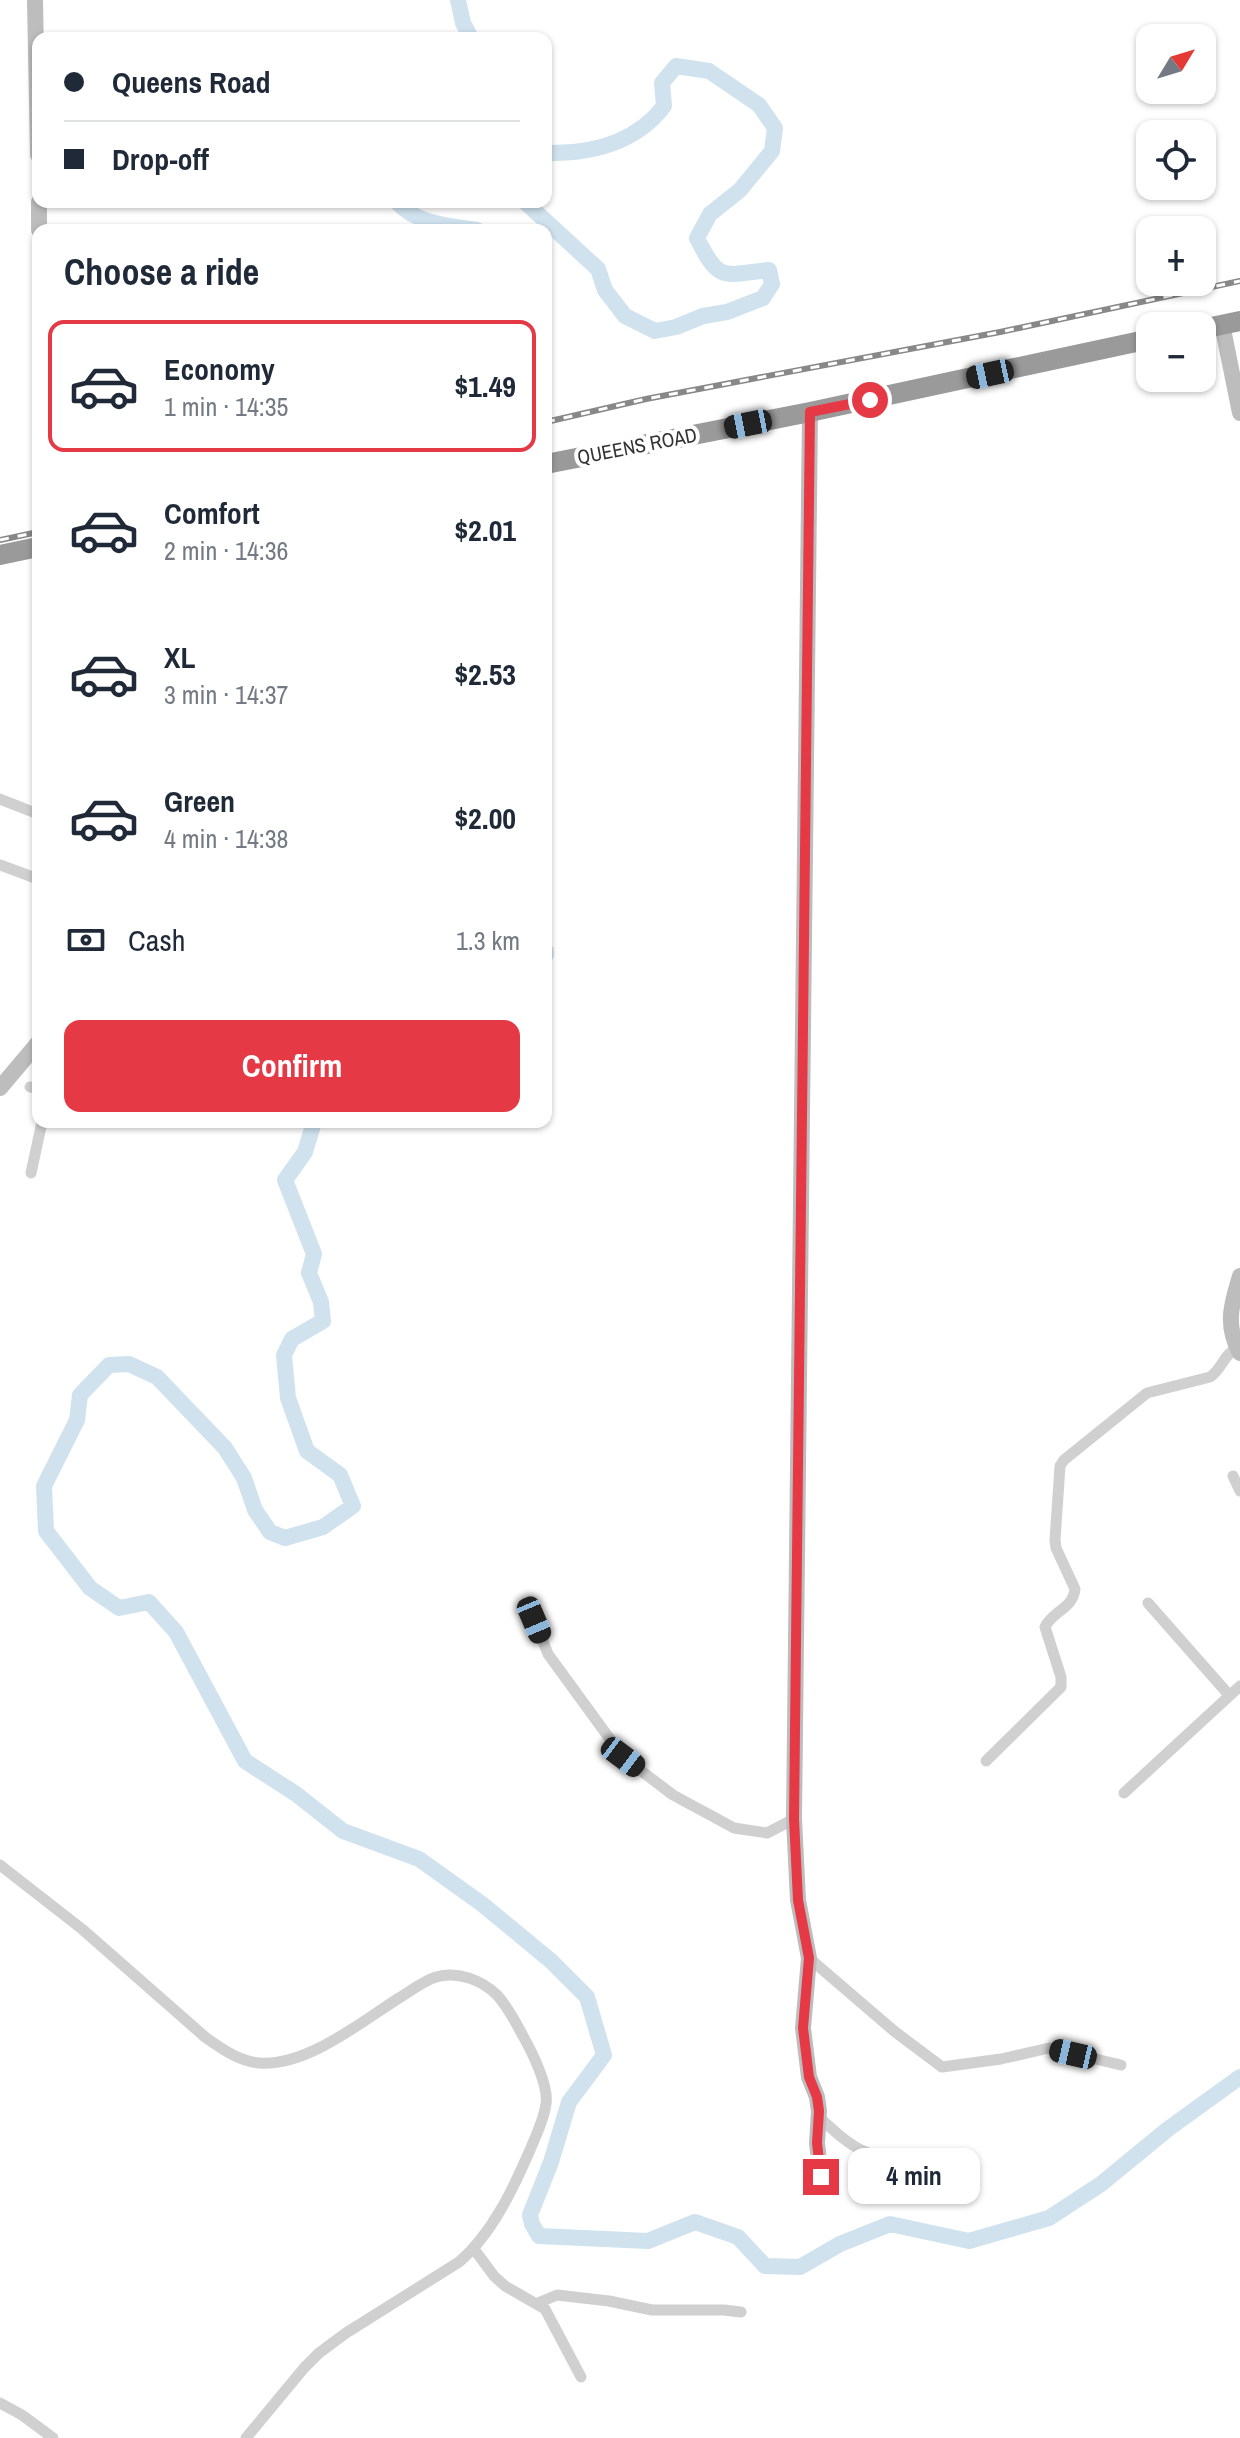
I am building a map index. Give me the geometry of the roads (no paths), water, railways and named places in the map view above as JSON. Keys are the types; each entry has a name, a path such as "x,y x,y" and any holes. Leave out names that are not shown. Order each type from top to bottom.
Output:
{"highway":[{"name":"QUEENS ROAD","path":"552,463 810,412 1136,342"},
{"path":"0,555 32,548"}],"street":[{"path":"35,0 36,32"},
{"path":"1221,325 1240,413"},
{"path":"810,412 794,1819 798,1900 809,1958 803,2028 809,2077 817,2097 821,2177"},
{"path":"0,799 32,812"},
{"path":"0,865 32,877"},
{"path":"0,1088 32,1050"},
{"path":"31,1173 41,1128"},
{"path":"986,1761 1061,1687 1061,1677 1045,1627 1075,1595 1055,1540 1060,1466 1147,1393 1210,1377 1217,1373 1231,1351 1239,1351 1231,1335 1231,1310 1240,1276"},
{"path":"1233,1476 1240,1491"},
{"path":"528,1603 548,1654 623,1757 673,1795 734,1828 767,1833 794,1819"},
{"path":"1148,1603 1229,1695"},
{"path":"1124,1793 1240,1686"},
{"path":"0,1865 82,1929 205,2037 232,2054 257,2063 283,2062 303,2055 433,1978 452,1975 477,1980 499,1997 525,2040 545,2086 546,2104 531,2147 508,2197 474,2249 459,2262 319,2353 246,2438"},
{"path":"809,1958 894,2031 942,2067 1001,2059 1049,2048 1121,2065"},
{"path":"818,2116 847,2141 874,2156 898,2160 920,2158"},
{"path":"474,2249 505,2286 538,2303 548,2313 581,2377"},
{"path":"538,2303 557,2295 652,2310 741,2312"},
{"path":"0,2403 53,2438"}],"waterway":[{"path":"458,0 468,32"},
{"path":"552,153 595,149 626,138 640,130 664,106 662,83 676,66 709,71 759,105 775,128 772,151 740,190 710,214 697,238 717,269 732,274 769,270 772,284 763,298 727,312 655,331 625,316 605,290 598,269 552,227"},
{"path":"404,208 423,219 440,224"},
{"path":"532,208 549,224"},
{"path":"312,1128 305,1152 285,1180 314,1254 309,1273 321,1302 323,1321 292,1339 284,1355 288,1398 307,1451 340,1475 353,1506 323,1527 285,1538 270,1532 255,1510 244,1478 225,1448 157,1377 129,1364 109,1365 80,1395 77,1420 44,1486 46,1531 90,1588 119,1608 149,1602 176,1632 245,1761 296,1794 343,1831 419,1859 482,1904 551,1961 587,1997 604,2055 581,2086"},
{"path":"584,2082 569,2102 551,2162 530,2215 539,2236 648,2241 695,2222 738,2237 765,2266 800,2267 840,2244 890,2224 969,2241 1049,2218 1101,2184 1168,2129 1240,2077"}],"railway":[{"path":"552,421 646,399 1000,332 1240,281"},
{"path":"0,540 32,533"}]}
